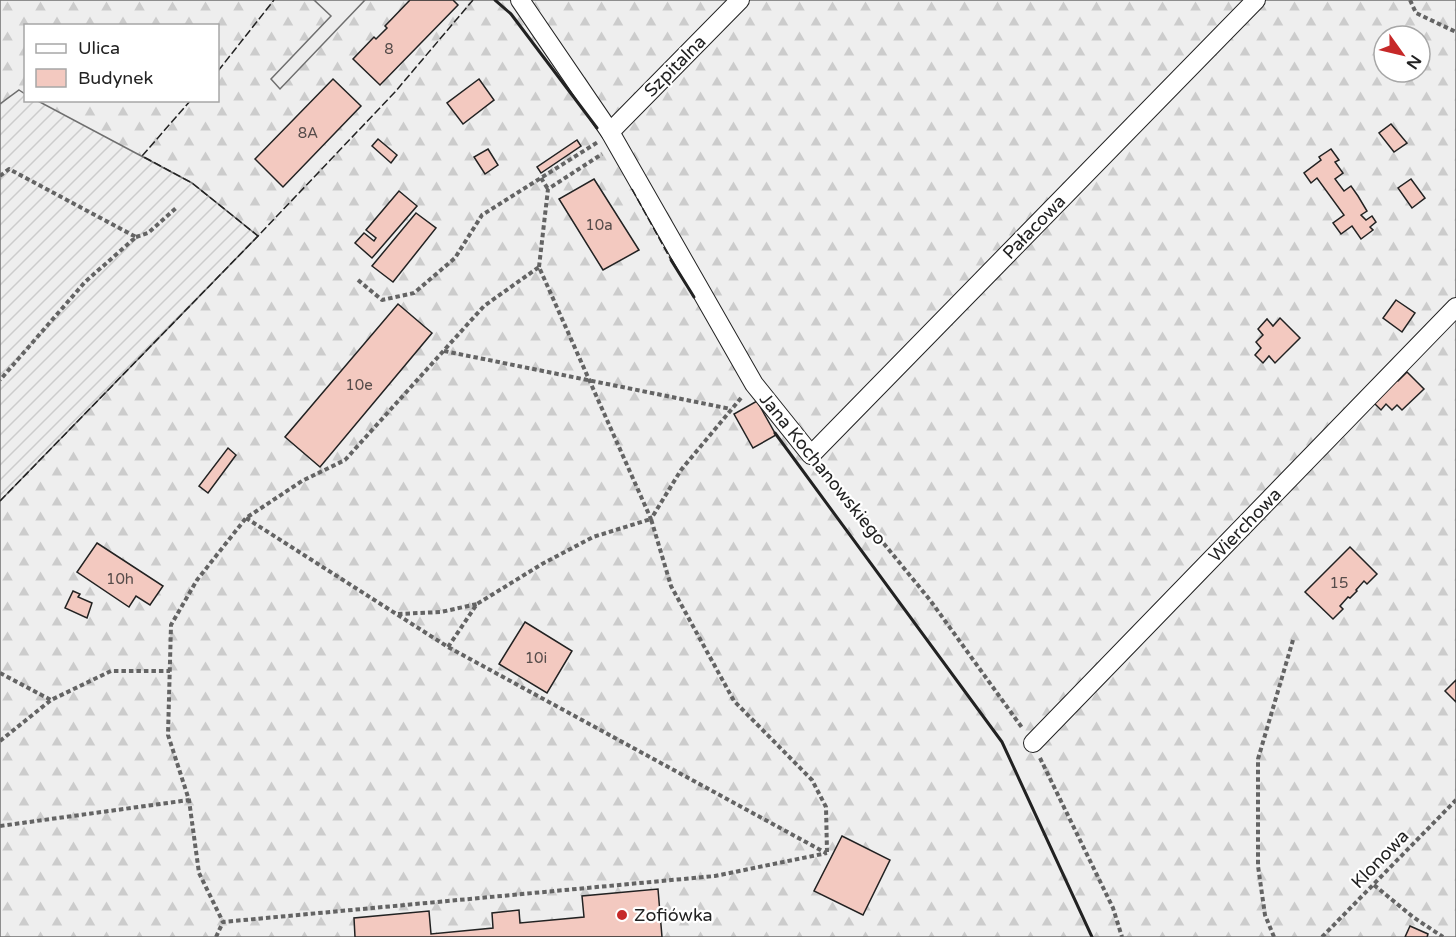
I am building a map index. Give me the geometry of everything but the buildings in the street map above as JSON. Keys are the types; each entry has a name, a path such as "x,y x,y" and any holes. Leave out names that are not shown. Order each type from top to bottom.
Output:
{"street":[{"name":"Jana Kochanowskiego","path":"520,0 614,138 754,384 812,455"},
{"name":"Szpitalna","path":"614,138 741,0"},
{"name":"Pałacowa","path":"812,455 1256,0"},
{"name":"Wierchowa","path":"1033,743 1456,307"}],"path":[{"path":"1410,0 1416,13 1456,32"},
{"path":"358,280 382,300 414,293 455,258 482,215 541,178 614,138"},
{"path":"548,189 614,138"},
{"path":"0,176 9,169 136,237"},
{"path":"541,178 548,189 539,267 651,519 671,586 734,701 812,780 826,807 827,853"},
{"path":"0,380 86,282 136,237 148,233 176,208"},
{"path":"223,922 199,873 189,800 168,735 171,625 197,580 246,518 302,481 345,460 484,306 539,267"},
{"path":"443,351 731,409"},
{"path":"396,614 441,612 477,604 542,564 593,537 651,519 681,470 754,384"},
{"name":"Jana Kochanowskiego","path":"812,455 930,600 1033,743 1113,908 1122,937"},
{"path":"246,518 448,647 827,853"},
{"path":"448,647 477,604"},
{"path":"1274,937 1265,915 1258,866 1258,759 1293,640"},
{"path":"0,741 51,700 111,670 170,671"},
{"path":"0,673 51,700"},
{"path":"0,826 189,800"},
{"name":"Klonowa","path":"1322,937 1456,800"},
{"path":"223,922 715,876 827,853"},
{"path":"1374,885 1413,917 1443,937"},
{"path":"216,937 223,922"}],"green space":[{"path":"0,0 1456,0 1456,937 0,937"},
{"path":"19,90 24,93 24,102 40,102 192,183 258,236 0,501 0,104"}],"shaded area":[{"path":"314,0 365,0 280,89 271,79 331,16"}],"fence":[{"path":"219,70 274,0"},
{"path":"189,102 142,156 192,183 258,236 395,92 473,0"},
{"path":"632,189 671,260"},
{"path":"0,501 258,236"}],"wall":[{"path":"495,0 511,14 597,128"},
{"path":"671,260 694,297"},
{"path":"775,433 1002,742 1092,937"}],"place":[{"name":"Zofiówka","path":"622,915"}]}
